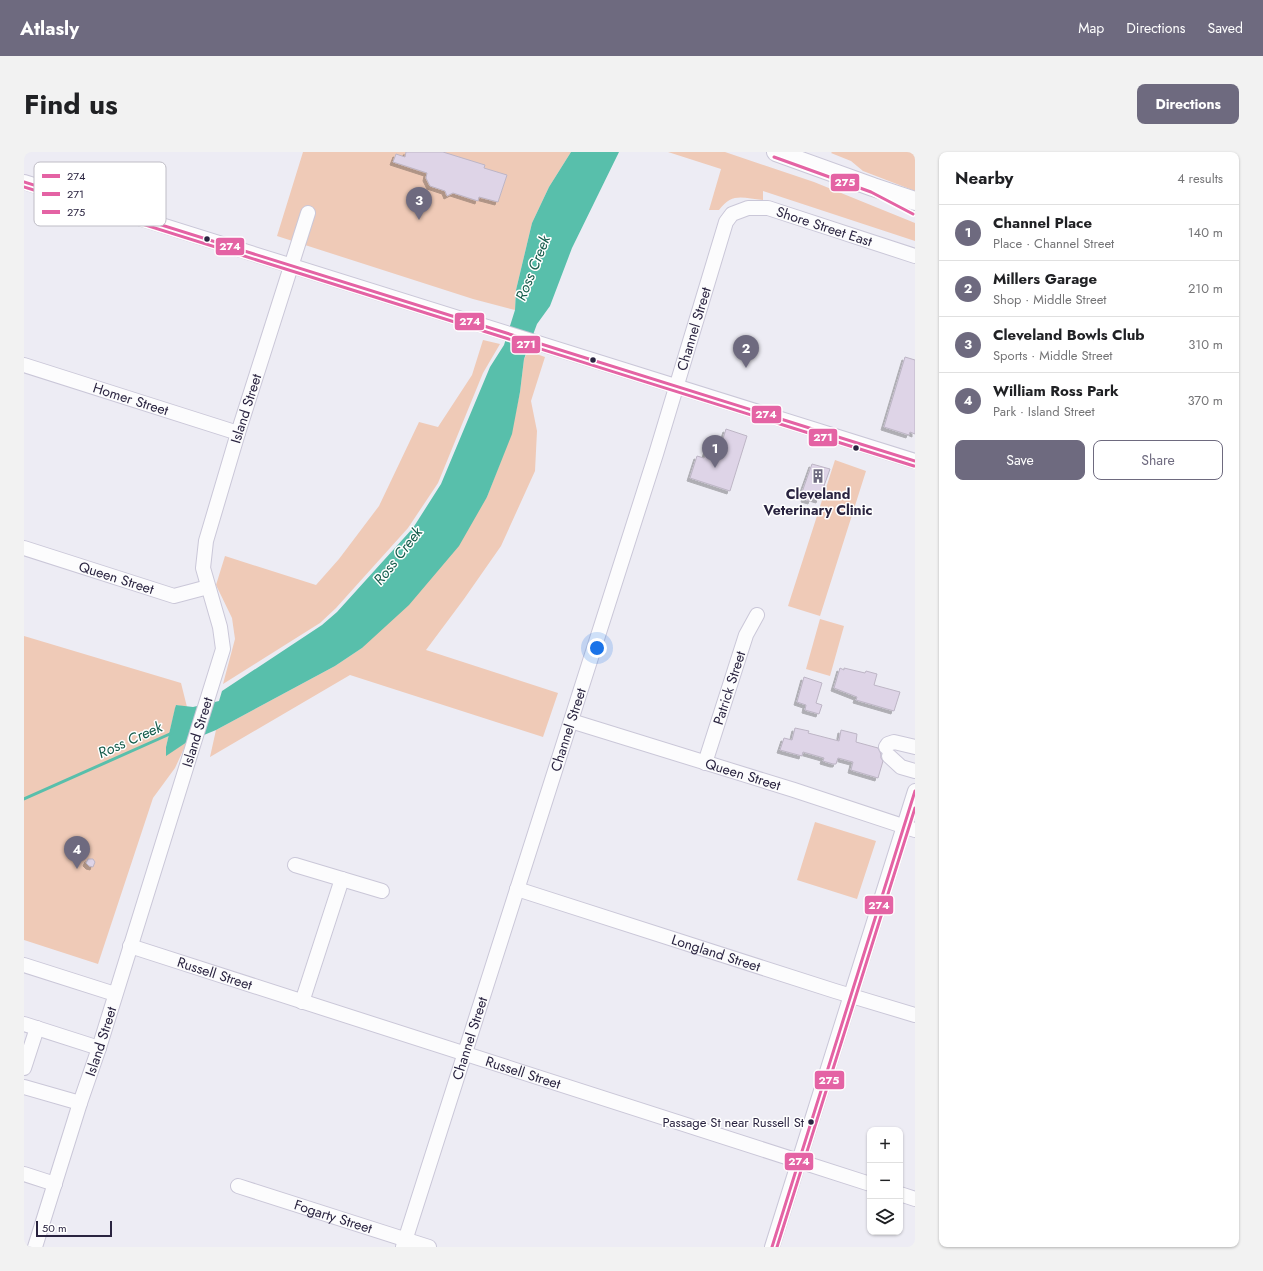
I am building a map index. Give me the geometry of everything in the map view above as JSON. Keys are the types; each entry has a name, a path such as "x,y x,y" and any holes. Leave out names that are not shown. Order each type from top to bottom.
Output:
{"main road":[{"path":"776,152 915,201"},
{"path":"873,187 915,210"}],"street":[{"path":"24,182 34,185"},
{"name":"Shore Street East","path":"732,214 748,208 768,208 915,256"},
{"name":"Island Street","path":"35,1247 116,994 223,649 220,627 203,568 206,541 238,433 308,213"},
{"name":"Channel Street","path":"404,1243 656,454 726,222 732,214"},
{"path":"164,226 915,461"},
{"name":"Homer Street","path":"24,365 238,433"},
{"name":"Queen Street","path":"24,548 174,596 208,587"},
{"name":"Patrick Street","path":"705,763 746,634 757,615"},
{"name":"Queen Street","path":"571,721 909,828"},
{"path":"915,748 894,742 888,744 888,752 901,767 915,771"},
{"path":"772,1247 851,995 909,828 915,791"},
{"path":"295,864 382,891"},
{"path":"302,1002 342,879"},
{"name":"Longland Street","path":"517,889 915,1015"},
{"name":"Russell Street","path":"130,946 867,1183"},
{"path":"24,965 116,994"},
{"path":"24,1068 30,1026 99,1048"},
{"path":"24,1087 80,1104"},
{"path":"24,1174 55,1184"},
{"name":"Fogarty Street","path":"238,1186 404,1243 429,1247"},
{"path":"903,1195 915,1199"}],"shaded area":[{"path":"303,152 571,152 549,187 532,223 516,290 515,310 473,299 277,236"},
{"path":"668,152 725,152 814,182 915,223 915,241 763,191 763,200 733,198 724,204 719,210 709,210 721,169"},
{"path":"915,152 915,191 863,171 851,161 831,153"},
{"path":"483,340 500,344 483,373 438,483 408,528 336,608 320,623 223,684 235,639 232,618 216,585 225,556 316,585 339,559 379,506 419,422 438,427 472,375"},
{"path":"528,351 545,357 531,401 537,431 535,471 501,546 426,650 558,693 543,737 350,675 210,757 216,730 335,666 362,648 487,497 511,434 520,392 524,359"},
{"path":"835,460 866,471 820,616 788,606"},
{"path":"820,619 844,626 830,676 806,669"},
{"path":"24,636 181,683 187,707 176,705 166,747 166,755 187,742 175,768 153,798 98,964 24,940"},
{"path":"815,822 876,841 857,899 797,880"}],"water":[{"path":"571,152 619,152 572,248 550,306 537,324 524,359 520,392 512,434 487,497 459,546 409,605 362,648 335,666 216,730 187,742 166,756 166,747 176,705 193,707 219,701 222,691 322,625 337,612 413,528 441,484 490,367 504,345 515,310 516,290 532,223 549,187"}],"building":[{"path":"406,152 443,152 485,165 484,168 507,175 498,202 479,197 478,201 453,193 447,196 445,191 430,186 426,178 427,173 393,162 396,154 405,157"},
{"path":"905,357 915,360 915,434 910,432 909,435 884,427"},
{"path":"726,429 747,436 730,491 690,478 697,456 704,458 707,449 719,452"},
{"name":"Cleveland Veterinary Clinic","path":"812,464 830,469 819,500 812,498 811,501 804,499 805,496 801,495"},
{"path":"840,668 844,670 844,668 877,674 874,685 900,692 894,711 856,700 857,697 834,688"},
{"path":"804,677 822,683 816,703 822,705 819,714 805,710 806,705 797,702"},
{"path":"795,728 839,741 841,730 857,734 856,742 878,748 881,754 883,761 878,778 851,770 853,762 838,758 836,764 833,764 823,761 824,758 803,752 802,756 780,750 784,738 792,740"},
{"path":"88,859 93,859 95,862 93,867 86,863"}],"waterway":[{"name":"Ross Creek","path":"24,799 172,733"}],"transit line":[{"name":"275","path":"774,157 871,192 913,214"},
{"name":"274","path":"24,182 34,185"},
{"name":"271","path":"24,187 34,190"},
{"name":"271","path":"148,226 914,466"},
{"name":"274","path":"165,226 915,461"},
{"name":"274","path":"772,1247 915,791"},
{"name":"275","path":"777,1247 915,808"}],"place":[{"name":"Cleveland Bowls Club","path":"419,220"},
{"name":"Millers Garage","path":"746,368"},
{"name":"Channel Place","path":"715,468"},
{"name":"Cleveland Veterinary Clinic","path":"818,476"},
{"name":"William Ross Park","path":"77,869"},
{"name":"Passage St near Russell St","path":"811,1122"}]}
